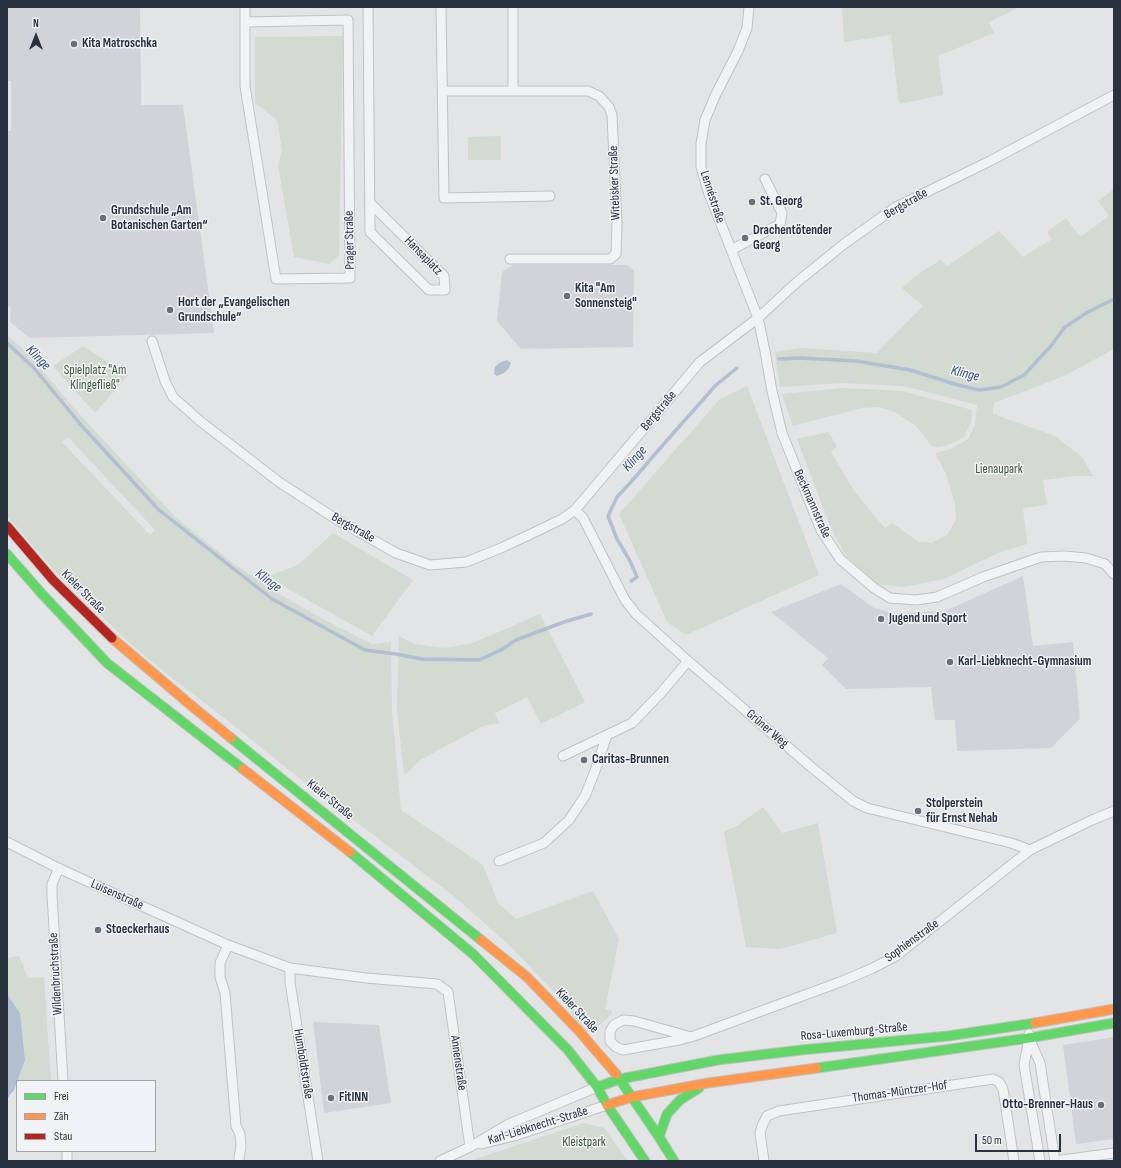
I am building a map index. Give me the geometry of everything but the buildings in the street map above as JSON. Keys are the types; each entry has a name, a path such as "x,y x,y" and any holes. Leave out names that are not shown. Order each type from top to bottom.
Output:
{"main road":[{"name":"Kieler Straße","path":"7,526 53,580 119,645 193,707 527,977 579,1031 620,1079 674,1161"},
{"path":"7,554 42,594 108,663 350,851 473,954 568,1050 597,1087 607,1105 645,1161"},
{"name":"Rosa-Luxemburg-Straße","path":"597,1087 620,1079 718,1060 801,1050 948,1036 1114,1010"},
{"name":"Rosa-Luxemburg-Straße","path":"607,1105 632,1097 708,1083 1029,1038 1114,1023"},
{"path":"659,1137 672,1108 690,1094 708,1083"}],"street":[{"name":"Prager Straße","path":"245,7 245,22 245,86 276,279 350,278 348,20 245,22"},
{"name":"Hansaplatz","path":"368,7 370,232 429,290 445,290 444,276 370,203"},
{"path":"441,7 444,198 550,196"},
{"path":"513,7 513,91"},
{"name":"Lennéstraße","path":"749,7 747,28 738,51 716,94 705,120 701,144 702,166 708,191 758,318"},
{"name":"Witebsker Straße","path":"442,91 588,91 599,96 609,107 612,115 617,224 616,254 610,259 510,259"},
{"name":"Bergstraße","path":"152,341 165,381 173,397 279,482 336,519 396,552 430,565 466,562 531,534 562,519 575,510 700,362 758,318 797,282 844,244 896,207 990,161 1114,95"},
{"path":"731,250 780,224 782,213 765,179"},
{"name":"Beckmannstraße","path":"758,318 772,391 782,433 821,530 840,559 874,588 890,598 916,600 937,597 983,577 1041,557 1064,556 1086,558 1105,564 1114,574"},
{"name":"Grüner Weg","path":"575,510 584,518 624,600 636,614 688,661 853,801 867,808 1030,850"},
{"path":"563,756 632,723 660,694 688,661"},
{"path":"499,861 544,843 569,820 585,796 596,771 607,736"},
{"name":"Sophienstraße","path":"691,1037 634,1021 623,1020 614,1025 610,1031 610,1041 616,1047 623,1050 691,1037 840,982 896,956 1030,850 1114,811"},
{"name":"Luisenstraße","path":"7,842 59,868 228,945 290,968 366,978 437,984"},
{"name":"Wildenbruchstraße","path":"59,868 52,884 52,895 63,1080"},
{"path":"228,945 220,963 220,977 225,992 236,1126 240,1134 241,1147 239,1161"},
{"name":"Humboldtstraße","path":"290,968 290,982 318,1161"},
{"name":"Annenstraße","path":"437,984 448,992 470,1147"},
{"path":"1028,1024 1029,1038 1024,1064 1040,1161"},
{"path":"1029,1038 1040,1063 1055,1161 1114,1153"},
{"name":"Thomas-Müntzer-Hof","path":"764,1161 760,1133 762,1126 767,1116 779,1111 993,1079 1000,1082 1003,1089 1014,1161"},
{"name":"Karl-Liebknecht-Straße","path":"440,1161 470,1147 509,1124 597,1087"},
{"name":"Karl-Liebknecht-Straße","path":"470,1147 514,1136 607,1105"}],"shaded area":[{"name":"Grundschule „Am Botanischen Garten“","path":"7,7 140,7 141,105 183,105 214,333 30,338 10,322 11,308 7,305 7,131 11,131 11,81 7,81"},
{"name":"Kita \"Am Sonnensteig\"","path":"513,265 627,265 634,270 633,347 521,349 497,321 502,272"},
{"name":"Karl-Liebknecht-Gymnasium","path":"1023,576 1033,646 1073,642 1080,719 1051,748 957,751 955,720 935,720 931,687 846,689 822,665 828,658 771,612 841,584 874,608 894,613 945,611"},
{"path":"313,1022 379,1025 391,1103 324,1113"},
{"path":"1114,1037 1114,1139 1076,1144 1063,1045"}],"green space":[{"path":"842,7 1020,7 989,22 994,33 938,56 943,95 899,104 891,35 844,42"},
{"path":"343,36 339,255 329,264 294,257 278,165 282,150 277,120 255,103 255,37"},
{"path":"501,136 501,160 468,160 468,137"},
{"name":"Lienaupark","path":"1114,189 1114,349 1064,376 994,403 993,414 1055,436 1082,457 1093,476 1076,476 1043,480 1047,505 1023,508 1027,544 1000,552 944,579 904,587 877,584 845,555 831,528 797,439 828,432 837,446 831,452 854,491 885,528 892,523 919,542 932,543 947,535 956,520 955,504 947,476 935,453 951,449 968,439 975,425 977,405 903,386 842,383 780,387 775,352 803,348 877,353 923,306 902,288 921,272 941,260 947,266 999,231 1023,257 1052,239 1047,232 1066,218 1080,237 1109,216 1098,201"},
{"path":"7,335 27,352 72,406 176,518 233,563 271,589 319,617 372,644 391,642 392,712 401,810 483,865 498,903 516,919 593,891 619,939 605,1009 612,1011 612,1014 595,1029 586,1033 556,994 510,946 455,897 304,782 133,646 61,578 7,516","holes":["68,437 155,530 150,535 62,442"]},
{"name":"Spielplatz \"Am Klingefließ\"","path":"83,346 128,375 95,413 53,366"},
{"path":"747,386 819,575 686,635 667,622 619,514 720,399"},
{"path":"842,388 903,391 972,410 971,422 964,437 948,445 937,447 932,446 916,426 895,412 879,407 861,408 793,426 782,394"},
{"path":"333,533 413,580 372,636 290,590 269,576 298,565"},
{"path":"540,614 585,702 541,724 527,697 495,713 499,723 483,726 420,760 407,773 404,774 397,710 399,636 415,644 444,648 473,643"},
{"path":"763,807 782,833 818,823 837,933 780,949 746,947 724,832 738,825"},
{"path":"19,956 28,978 44,977 51,1080 17,1080 25,1059 20,1013 7,994 7,958"},
{"name":"Kleistpark","path":"584,1123 604,1128 628,1161 470,1161"}],"water":[{"path":"507,360 511,363 509,368 504,373 497,376 494,374 495,367 499,363"},
{"path":"7,994 20,1013 25,1060 18,1080 16,1080 14,1090 7,1099"}],"waterway":[{"name":"Klinge","path":"779,359 799,358 856,361 910,370 979,390 1001,387 1024,375 1050,347 1065,327 1088,312 1114,299"},
{"name":"Klinge","path":"7,343 34,368 81,425 159,510 272,599 365,650 422,659 479,660 501,650 516,640 564,622 591,614"},
{"name":"Klinge","path":"631,581 637,577 630,561 617,539 608,516 617,497 716,385 737,368"}],"traffic: fast":[{"path":"7,554 42,594 107,663 243,769"},
{"path":"231,738 481,940"},
{"path":"350,852 473,954 568,1050 597,1087 607,1105 645,1161"},
{"path":"597,1087 620,1079 718,1060 801,1050 948,1036 1035,1023"},
{"path":"817,1068 1029,1038 1114,1023"},
{"path":"616,1074 674,1161"},
{"path":"659,1137 667,1114 680,1100 699,1088"}],"traffic: slow":[{"path":"112,638 231,738"},
{"path":"243,769 350,852"},
{"path":"481,940 527,977 579,1031 616,1074"},
{"path":"1035,1023 1114,1009"},
{"path":"607,1105 632,1097 708,1083 817,1068"}],"traffic: jam":[{"path":"7,526 53,580 112,638"}],"place":[{"name":"Kita Matroschka","path":"74,44"},
{"name":"St. Georg","path":"752,202"},
{"name":"Grundschule „Am Botanischen Garten“","path":"103,218"},
{"name":"Drachentötender Georg","path":"745,238"},
{"name":"Kita \"Am Sonnensteig\"","path":"567,296"},
{"name":"Hort der „Evangelischen Grundschule“","path":"170,310"},
{"name":"Jugend und Sport","path":"881,619"},
{"name":"Karl-Liebknecht-Gymnasium","path":"950,662"},
{"name":"Caritas-Brunnen","path":"584,760"},
{"name":"Stolperstein für Ernst Nehab","path":"918,811"},
{"name":"Stoeckerhaus","path":"98,930"},
{"name":"FitINN","path":"331,1098"},
{"name":"Otto-Brenner-Haus","path":"1101,1105"}]}
